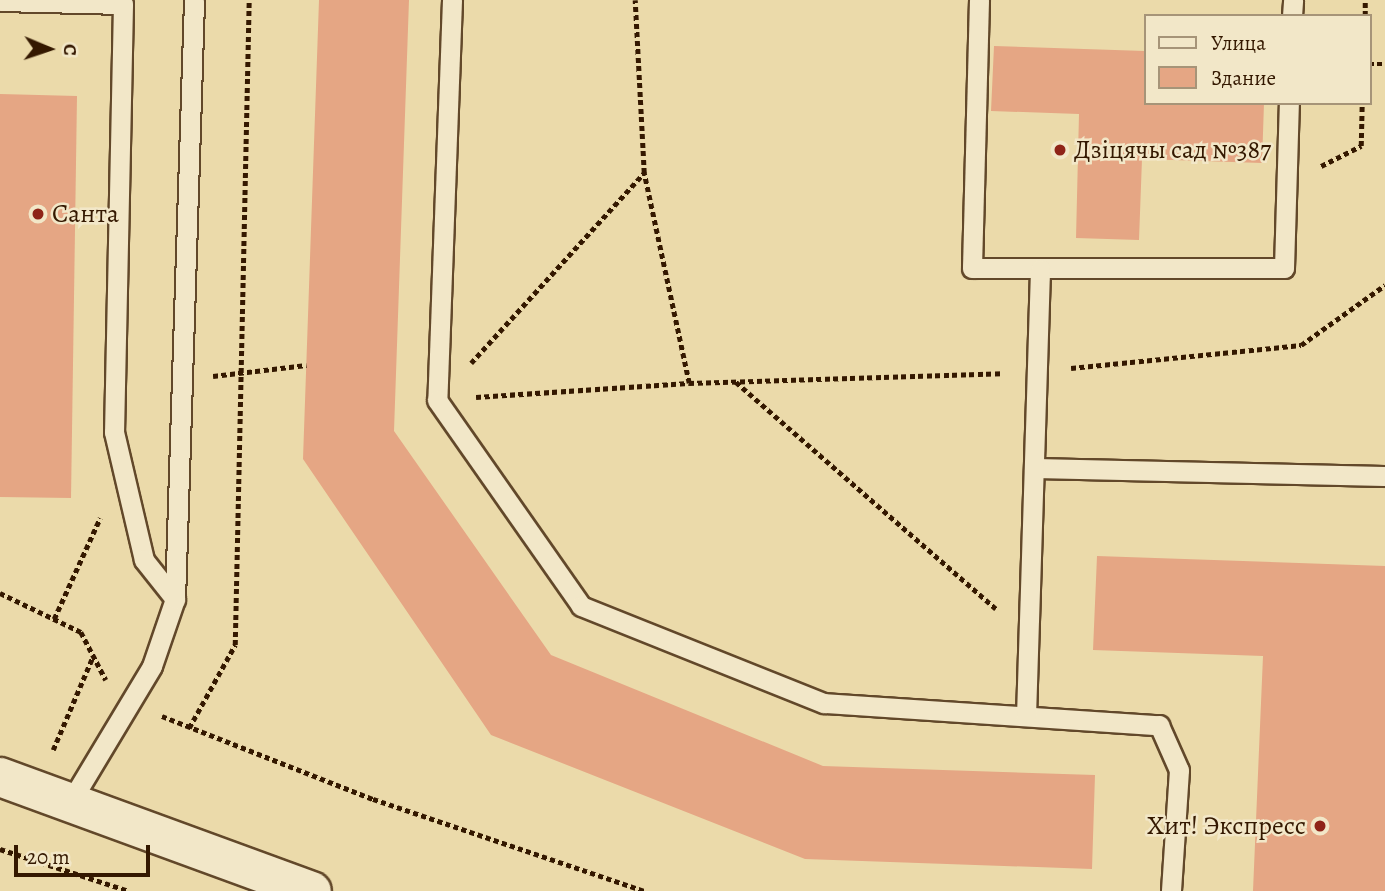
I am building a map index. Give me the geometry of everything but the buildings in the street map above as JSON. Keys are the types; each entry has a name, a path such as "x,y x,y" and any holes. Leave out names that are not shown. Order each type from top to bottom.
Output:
{"street":[{"path":"0,778 271,884 312,891"}],"lane":[{"path":"68,806 131,703 166,636 175,599 194,0"},
{"path":"452,0 437,400 580,607 824,703 1159,726 1180,770 1171,891"},
{"path":"979,0 972,268 1284,268 1289,105"},
{"path":"0,1 123,4 114,432 144,560 175,599"},
{"path":"1026,716 1041,269"},
{"path":"1034,468 1385,476"}],"path":[{"path":"189,727 235,645 249,0"},
{"path":"437,400 689,383 644,173 635,0"},
{"path":"1287,183 1361,146 1362,105"},
{"path":"437,400 644,173"},
{"path":"736,382 1028,636"},
{"path":"0,593 80,632 106,681 131,703 373,799 645,891"},
{"path":"38,749 51,755 93,656"},
{"path":"0,849 128,891"}],"place":[{"name":"Дзіцячы сад №387","path":"1060,150"},
{"name":"Санта","path":"38,214"},
{"name":"Хит! Экспресс","path":"1320,826"}]}
